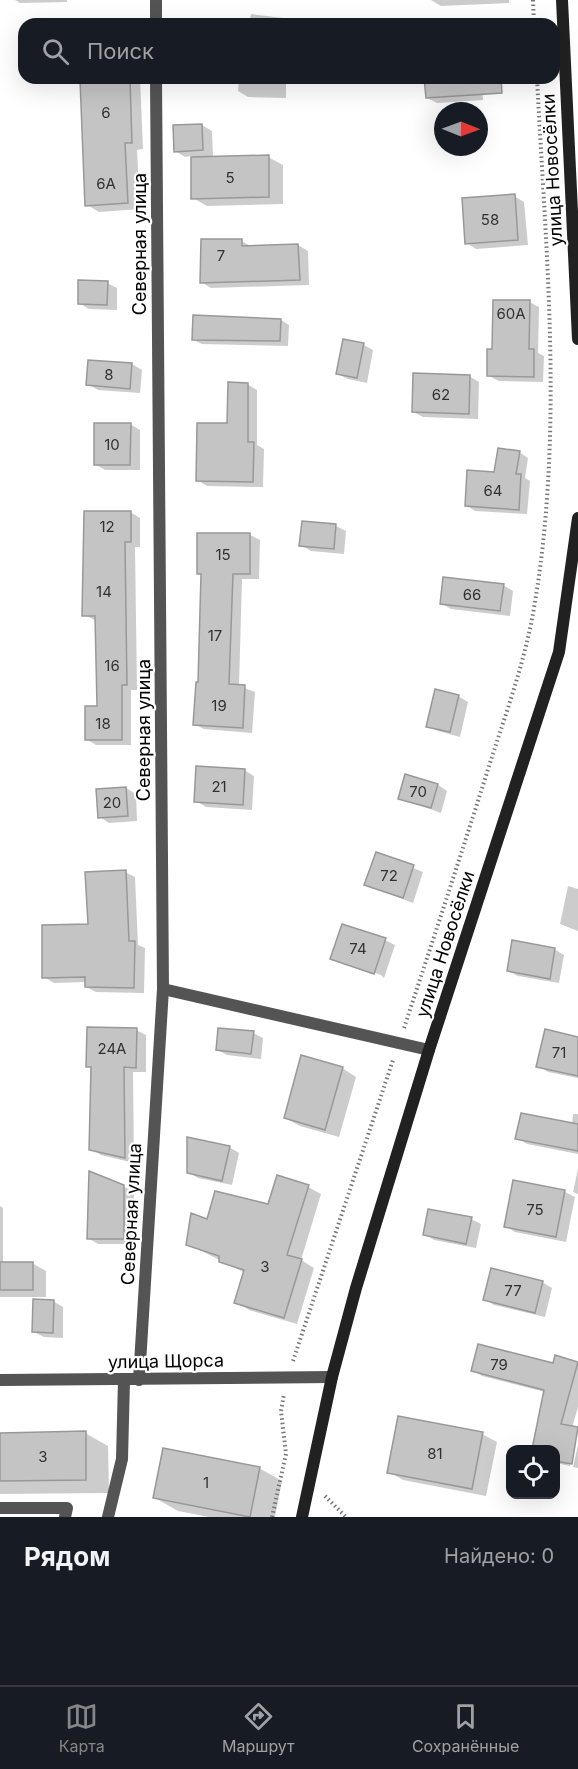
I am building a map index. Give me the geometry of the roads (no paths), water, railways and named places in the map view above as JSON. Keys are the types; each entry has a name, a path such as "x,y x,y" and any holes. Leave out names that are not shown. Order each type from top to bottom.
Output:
{"street":[{"path":"156,0 156,18"},
{"name":"улица Новосёлки","path":"562,0 574,186 578,339"},
{"name":"Северная улица","path":"139,1380 163,989 156,84"},
{"name":"улица Новосёлки","path":"302,1517 332,1377 356,1288 429,1050 558,652 578,519"},
{"path":"163,989 429,1050"},
{"name":"улица Щорса","path":"0,1380 332,1377"},
{"path":"108,1517 122,1459 124,1380"},
{"path":"0,1508 67,1508 65,1517"}]}
